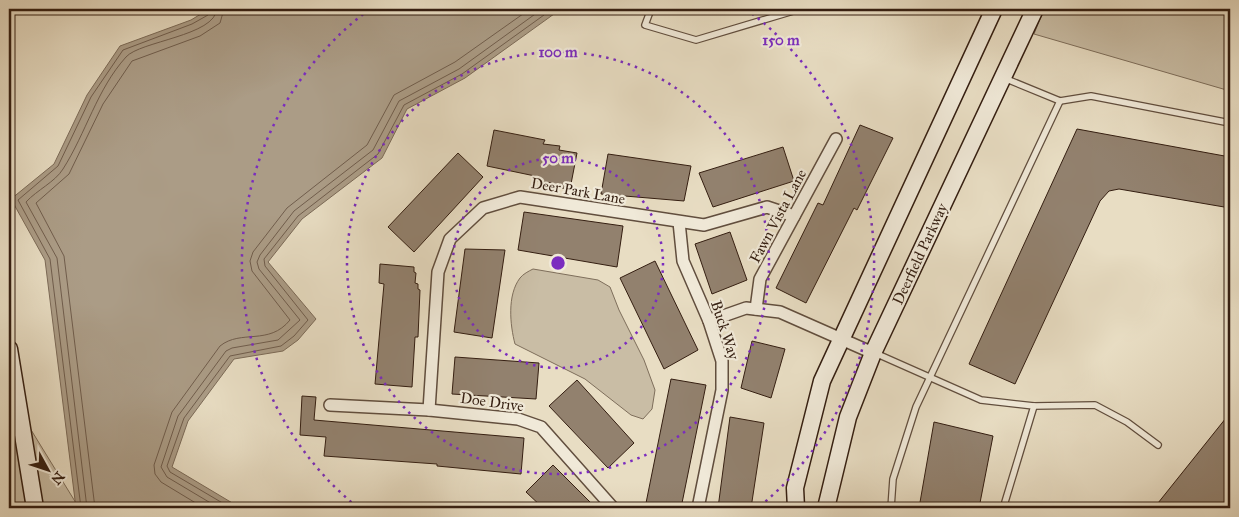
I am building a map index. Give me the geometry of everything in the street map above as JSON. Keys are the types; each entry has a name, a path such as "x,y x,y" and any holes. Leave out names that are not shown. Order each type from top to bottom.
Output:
{"main road":[{"path":"796,508 795,488 822,381 994,9"},
{"name":"Deerfield Parkway","path":"826,508 848,416 873,353 1035,9"},
{"path":"9,356 35,508"}],"street":[{"name":"Fawn Vista Lane","path":"756,309 760,279 836,139"},
{"name":"Deer Park Lane","path":"429,410 438,272 450,239 484,208 520,197 704,225 767,207 794,216"},
{"name":"Buck Way","path":"679,222 683,262 709,321 722,361 722,390 698,508"},
{"path":"709,321 746,308 780,312 873,353"},
{"name":"Doe Drive","path":"330,405 429,410 518,419 541,427 613,508"}],"lane":[{"path":"651,9 645,25 696,40 800,9"},
{"path":"1004,78 1060,101 1091,96 1230,123"},
{"path":"891,508 893,479 916,407 1060,101"},
{"path":"873,353 981,400 1034,406 1095,405 1127,422 1158,445"},
{"path":"1005,508 1005,502 1034,406"}],"shaded area":[{"path":"1044,9 1230,9 1230,91 1034,34"},
{"path":"533,269 598,280 610,287 619,310 644,360 655,390 652,409 643,419 631,415 585,379 515,344 511,319 511,301 520,278"},
{"path":"9,394 76,503 76,508 9,508"}],"water":[{"path":"209,9 547,9 554,14 465,78 407,109 382,158 302,219 268,262 316,319 298,340 283,351 234,359 188,421 172,467 234,504 247,508 76,508 45,260 11,199 54,164 87,95 120,46 191,20"}],"building":[{"path":"860,125 893,138 857,210 854,208 806,303 776,288 818,203 823,205"},
{"path":"1077,129 1230,157 1230,208 1119,189 1109,191 1100,201 1015,384 969,364"},
{"path":"494,130 545,140 543,144 560,146 559,150 577,153 570,189 553,187 552,183 535,181 535,176 487,166"},
{"path":"783,147 794,181 713,207 699,173"},
{"path":"458,153 483,177 414,252 388,227"},
{"path":"608,154 691,166 684,201 601,194"},
{"path":"524,212 623,226 617,267 518,250"},
{"path":"730,232 747,280 712,294 695,244"},
{"path":"465,249 505,250 492,338 454,332"},
{"path":"655,261 698,350 664,369 620,278"},
{"path":"380,264 414,267 414,272 416,273 415,283 418,284 418,289 420,290 418,337 415,337 412,387 375,384 384,284 379,283"},
{"path":"752,341 785,349 771,398 741,388"},
{"path":"455,357 539,363 536,399 452,394"},
{"path":"671,379 706,385 681,508 645,508"},
{"path":"577,380 634,443 608,468 549,406"},
{"path":"302,396 316,397 314,420 524,438 521,474 437,466 437,464 324,456 326,437 300,435"},
{"path":"1230,413 1230,508 1154,508"},
{"path":"730,417 764,423 751,508 718,508"},
{"path":"934,422 993,436 979,508 919,508"},
{"path":"553,465 596,508 543,508 526,492"}]}
